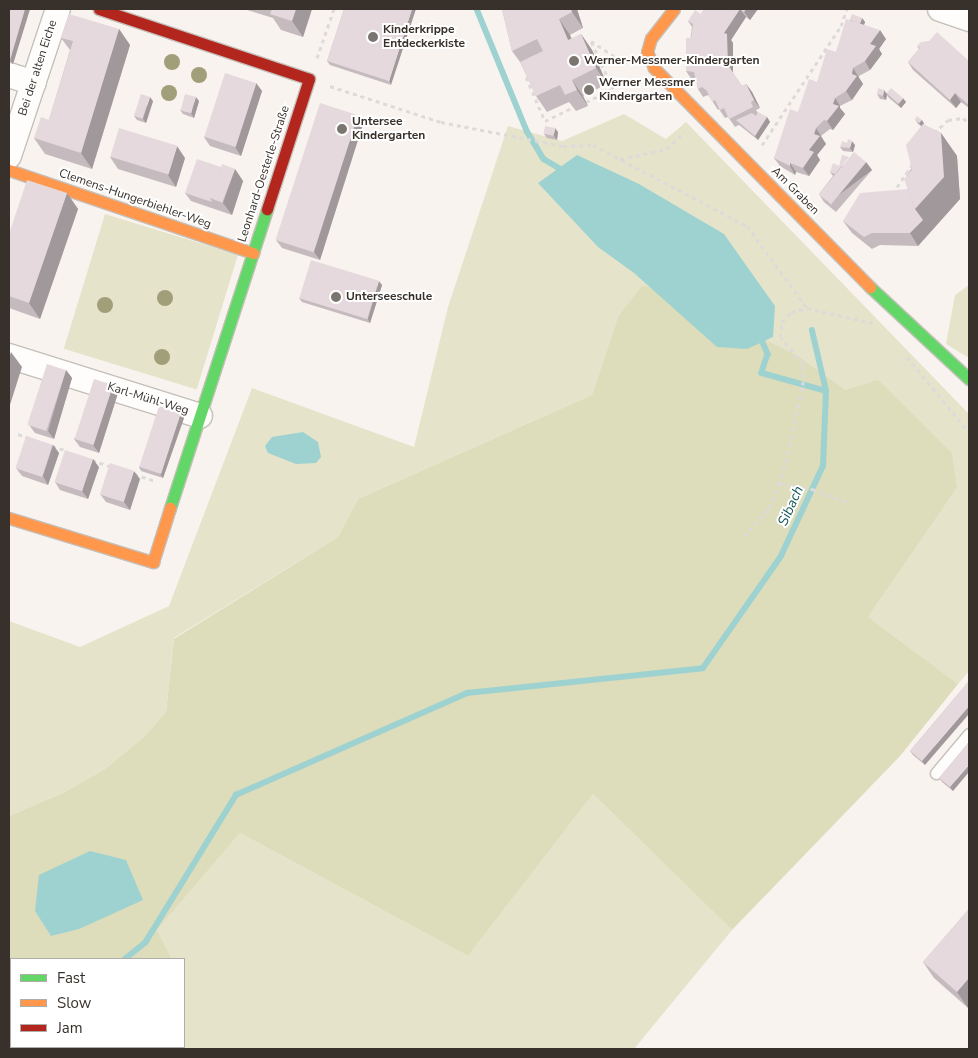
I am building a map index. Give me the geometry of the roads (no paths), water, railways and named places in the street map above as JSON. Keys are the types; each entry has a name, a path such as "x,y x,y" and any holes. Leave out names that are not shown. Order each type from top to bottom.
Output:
{"street":[{"name":"Bei der alten Eiche","path":"9,156 58,9"},
{"name":"Leonhard-Oesterle-Straße","path":"9,518 153,562 309,79 99,9"},
{"name":"Am Graben","path":"674,9 651,38 647,52 654,68 898,315 969,379"},
{"path":"940,9 969,19"},
{"path":"9,74 34,83"},
{"name":"Clemens-Hungerbiehler-Weg","path":"9,170 253,253"},
{"name":"Karl-Mühl-Weg","path":"9,356 200,416"}],"lane":[{"path":"936,773 969,734"}],"water":[{"path":"577,155 639,184 724,234 775,306 773,337 747,349 717,347 634,273 598,247 538,183"},
{"path":"303,432 318,442 321,457 316,463 296,464 268,453 265,446 272,437"},
{"path":"90,851 126,860 143,900 79,929 51,936 35,911 39,875"}],"waterway":[{"path":"477,9 527,131 544,159 564,171"},
{"name":"Sibach","path":"126,958 145,943 236,795 467,693 703,668 781,556 823,466 826,391 812,331"},
{"path":"760,336 768,354 762,373 826,391"}],"place":[{"name":"Kinderkrippe Entdeckerkiste","path":"373,37"},
{"name":"Werner-Messmer-Kindergarten","path":"574,61"},
{"name":"Werner Messmer Kindergarten","path":"589,90"},
{"name":"Untersee Kindergarten","path":"342,129"},
{"name":"Unterseeschule","path":"336,297"}]}
